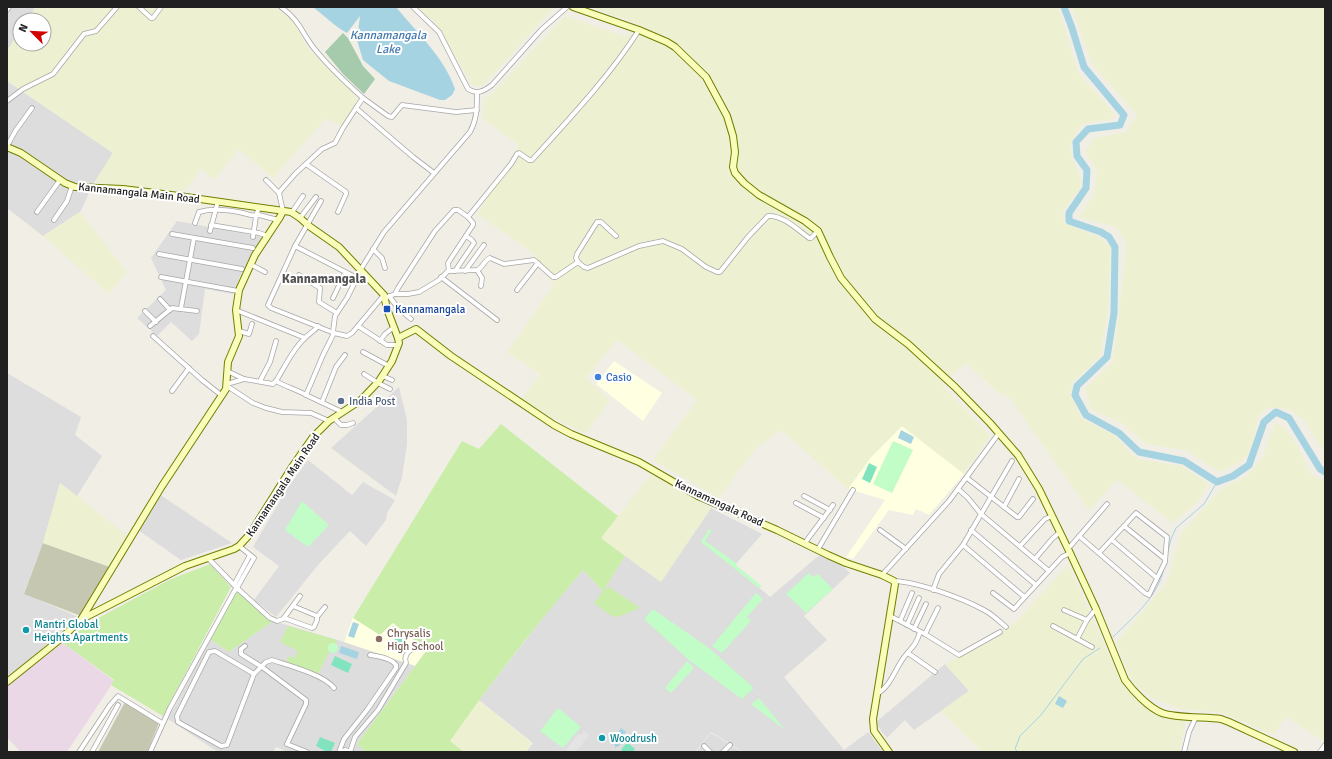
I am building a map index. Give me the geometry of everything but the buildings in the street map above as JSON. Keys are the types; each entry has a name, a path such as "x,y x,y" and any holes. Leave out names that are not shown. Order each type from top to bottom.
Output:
{"street":[{"path":"7,101 23,89 53,74 84,34 96,31 117,7"},
{"path":"139,7 151,18 153,18 161,7"},
{"path":"281,7 296,19 314,48 333,70 363,98 388,116 392,116 402,104 456,112 477,110"},
{"path":"413,7 439,32 468,89 477,93 492,85 541,30 567,7"},
{"path":"573,7 639,30 675,47 706,77 727,116 733,136 735,152 733,167 744,183 759,195 818,231 841,278 875,319 908,344 956,387 1018,455 1039,489 1060,532 1096,609 1124,680 1130,688 1142,699 1163,713 1221,719 1294,752"},
{"path":"468,218 511,164 517,154 519,153 529,160 532,160 598,85 627,49 639,30"},
{"path":"361,269 384,232 434,172 470,132 475,123 477,93"},
{"path":"279,193 296,173 322,149 336,143 343,128 363,98"},
{"path":"8,148 16,130 32,108"},
{"path":"356,108 413,157 434,172"},
{"name":"Kannamangala Main Road","path":"7,682 82,619 174,571 239,546 262,517 292,467 313,437 331,419 360,400 378,383 392,361 398,345 398,338 387,309 386,296 338,247 292,212 218,201 123,190 72,186 65,184 21,153 8,148"},
{"path":"306,164 346,192 338,212"},
{"path":"37,212 60,180"},
{"path":"82,619 162,486 227,385 228,362 238,340 239,331 236,310 238,291 250,264 283,211 279,193 266,180"},
{"path":"54,220 67,201 72,186"},
{"path":"292,212 303,196"},
{"path":"300,218 316,197"},
{"path":"210,232 218,201"},
{"path":"321,201 306,224 268,305 271,308 334,333 347,336 352,334 386,296 419,292 449,271 480,269 488,258 504,264 534,260 553,277 556,277 578,262"},
{"path":"252,237 259,207"},
{"path":"195,223 199,212 207,209 256,216 259,215 278,220"},
{"path":"395,294 430,238 454,210 458,210 473,224 448,263 449,271"},
{"path":"616,236 601,222 597,222 577,254 576,258 578,262 584,267 588,268 639,246 663,241 682,249 706,267 720,272 748,237 768,216 772,216 788,223 809,238 811,238 818,231"},
{"path":"211,225 254,232 268,236"},
{"path":"172,234 253,248"},
{"path":"455,271 474,243 466,236"},
{"path":"181,308 194,238"},
{"path":"465,271 484,245"},
{"path":"295,246 345,273 357,278 366,277"},
{"path":"373,249 382,258 385,268"},
{"path":"159,254 242,269"},
{"path":"517,290 538,263"},
{"path":"250,264 265,272"},
{"path":"477,270 482,278 481,286"},
{"path":"333,298 345,273"},
{"path":"299,275 320,288 319,302 337,313"},
{"path":"161,277 238,291"},
{"path":"306,395 334,333 337,313 347,298 357,278"},
{"path":"441,278 497,320"},
{"path":"386,296 411,319"},
{"path":"160,299 170,310"},
{"path":"150,326 172,308 197,311"},
{"path":"236,310 305,338"},
{"path":"145,311 156,322"},
{"path":"239,331 249,334 252,324"},
{"path":"227,371 244,379 272,384 276,381 292,353 318,326"},
{"path":"358,326 387,345 398,345"},
{"path":"380,341 385,334 394,327"},
{"name":"Kannamangala Road","path":"398,338 416,329 451,356 554,425 571,434 639,462 698,496 805,543 846,563 882,574 894,581"},
{"path":"153,336 221,395"},
{"path":"260,381 270,362 276,341"},
{"path":"363,352 389,366"},
{"path":"322,402 336,367 345,355"},
{"path":"172,391 189,368"},
{"path":"364,374 390,389"},
{"path":"383,376 392,380"},
{"path":"227,385 244,379"},
{"path":"276,381 342,412"},
{"path":"227,385 254,403 266,408 282,412 311,413 331,419 341,425 353,423"},
{"path":"882,574 906,549 958,489 999,433"},
{"path":"932,590 942,571 963,545 1012,460"},
{"path":"967,478 992,496 1017,518 1033,499"},
{"path":"1004,507 1019,479"},
{"path":"958,489 968,498 981,514 1049,571"},
{"path":"818,549 853,490"},
{"path":"804,496 830,510"},
{"path":"796,503 824,518"},
{"path":"993,593 1014,609 1069,551 1079,536 1107,504"},
{"path":"805,543 833,505"},
{"path":"1079,536 1145,594 1149,595 1165,562 1167,538 1136,513 1099,553"},
{"path":"1020,546 1045,519 1052,516"},
{"path":"1124,526 1165,559"},
{"path":"880,530 906,549"},
{"path":"971,530 1036,586"},
{"path":"1034,559 1060,532"},
{"path":"1112,540 1157,578"},
{"path":"963,545 1025,597"},
{"path":"150,752 162,723 236,587 254,558 239,546"},
{"path":"208,558 236,587 271,619 279,621 284,618 300,596"},
{"path":"889,752 874,731 873,726 895,584 894,581 903,581 932,590 984,610 1006,627"},
{"path":"900,621 912,593"},
{"path":"907,625 919,598"},
{"path":"914,629 926,604"},
{"path":"293,606 317,617"},
{"path":"284,618 313,628 317,617 325,607"},
{"path":"925,634 938,608"},
{"path":"1077,639 1087,620 1096,609"},
{"path":"1064,610 1087,620"},
{"path":"890,616 925,634 959,655 1000,632"},
{"path":"1053,626 1092,647"},
{"path":"877,694 886,687 905,655 915,644 920,632"},
{"path":"245,646 241,649 241,654 262,667 306,700 306,704 287,744 308,752"},
{"path":"340,752 345,750 350,752 355,737 378,710 406,663 406,654 411,650"},
{"path":"254,674 215,651 209,652 177,716 178,722 221,746 227,745 254,674 266,662 272,660 322,678 331,683 334,688"},
{"path":"908,653 935,672"},
{"path":"340,752 345,738 367,710 396,668 393,661 370,655"},
{"path":"79,752 110,705 118,696 162,723"},
{"path":"92,752 118,705"},
{"path":"1184,752 1189,732 1196,717"},
{"path":"345,738 353,742"},
{"path":"723,752 730,745"},
{"path":"1320,752 1325,745"},
{"path":"704,746 710,752"}],"shaded area":[{"path":"7,7 35,8 32,12 12,12 12,43 7,51"},
{"path":"34,7 275,7 294,22 307,47 359,99 341,126 326,118 273,178 239,149 214,180 201,169 184,192 94,183 113,153 7,81 7,51 12,43 12,52 52,52 52,12 32,12 35,8"},
{"path":"417,7 554,7 483,86 473,86 434,22"},
{"path":"590,7 1058,7 1078,73 1114,113 1112,119 1082,124 1071,142 1071,155 1079,174 1081,187 1063,211 1064,223 1099,237 1110,247 1108,311 1100,357 1073,382 1070,393 1082,419 1111,433 1137,459 1182,466 1208,484 1199,501 1173,523 1117,480 1089,510 1009,397 995,390 966,363 941,384 990,436 964,474 902,426 871,457 848,489 781,430 754,450 719,498 653,460 697,400 617,340 586,378 610,400 586,434 552,418 522,399 540,374 507,352 554,285 533,253 477,214 519,145 482,118 484,99 494,92 565,16 627,37 639,24"},
{"path":"1072,7 1325,7 1325,456 1306,422 1291,410 1268,407 1259,416 1249,453 1240,462 1220,472 1185,450 1146,444 1122,423 1091,409 1085,388 1113,363 1127,244 1116,227 1079,217 1094,195 1097,170 1085,152 1095,138 1126,132 1137,115 1092,64"},
{"path":"343,33 348,38 363,66 375,79 364,94 343,74 325,52"},
{"path":"7,81 113,153 94,183 80,212 43,236 7,208"},
{"path":"80,212 127,272 109,294 43,236"},
{"path":"177,221 263,237 239,278 233,294 205,289 199,334 192,341 171,322 157,336 137,318 166,290 151,258"},
{"path":"614,361 662,393 643,421 596,384"},
{"path":"7,373 81,417 75,435 102,456 77,496 60,483 43,543 24,593 78,617 17,670 7,676"},
{"path":"399,387 407,420 407,444 402,477 396,496 331,448"},
{"path":"1275,423 1285,428 1298,447 1311,475 1325,481 1325,742 1286,717 1273,735 1223,713 1181,709 1152,698 1133,683 1116,643 1167,582 1181,534 1221,489 1246,477 1263,457"},
{"path":"902,426 964,474 929,515 916,509 913,515 889,510 853,559 846,557 885,500 848,489 871,457"},
{"path":"308,460 352,495 363,482 395,500 387,513 386,520 366,546 350,531 318,565 276,617 254,600 279,566 253,547 288,487"},
{"path":"651,474 711,508 661,582 601,538"},
{"path":"60,483 127,535 110,567 43,543"},
{"path":"159,494 232,543 181,560 138,530"},
{"path":"711,508 762,534 734,566 770,597 817,557 829,553 850,573 804,616 827,640 784,677 844,750 868,732 883,752 743,752 711,732 695,752 526,752 533,743 479,700 552,606 583,570 603,591 625,556 661,582"},
{"path":"43,543 110,567 81,616 24,594"},
{"path":"1068,565 1123,685 1148,708 1161,717 1186,720 1179,752 982,752 941,711 969,691 945,664 994,638 1017,621"},
{"name":"Chrysalis High School","path":"353,617 393,623 427,650 415,666 344,642"},
{"path":"353,618 379,635 427,650 357,744 366,752 288,752 276,747 273,752 218,752 168,719 210,639 229,652 273,621 344,642"},
{"path":"63,643 114,681 67,752 21,752 7,738 7,685"},
{"path":"945,664 969,691 914,730 905,720 887,738 875,723"},
{"path":"478,700 532,743 526,752 464,752 450,741"},
{"path":"125,702 159,723 147,752 98,752"},
{"path":"584,731 589,735 576,752 568,752 566,750 578,734 581,735"},
{"path":"711,733 742,752 696,752"}],"green space":[{"path":"501,424 618,516 601,538 625,556 605,590 609,587 640,608 616,617 608,614 594,603 603,591 583,570 514,654 450,741 464,752 366,752 357,744 427,650 393,623 380,635 353,618 462,441 479,449"},
{"path":"893,441 913,450 892,493 873,484"},
{"path":"869,463 877,467 870,483 862,479"},
{"path":"302,501 329,525 308,547 285,530"},
{"path":"709,529 712,530 705,541 736,563 737,566 762,586 759,588 701,542"},
{"path":"210,564 231,587 163,716 111,685 114,680 63,643 89,623 169,580"},
{"path":"809,573 813,577 818,574 833,589 806,613 786,594"},
{"path":"237,591 273,621 229,652 210,639"},
{"path":"756,593 763,599 747,617 751,621 722,653 712,646"},
{"path":"653,609 709,648 754,688 742,699 690,661 644,619"},
{"path":"288,626 337,640 336,644 333,643 329,645 329,652 318,674 286,662 289,656 295,658 298,651 280,642"},
{"path":"393,626 407,636 401,644 387,634"},
{"path":"331,643 335,643 338,648 335,653 331,653 328,650 328,646"},
{"path":"335,656 352,664 348,673 331,665"},
{"path":"687,661 694,668 671,693 665,688"},
{"path":"759,698 785,730 751,704"},
{"path":"558,708 581,727 563,748 540,731"},
{"path":"320,737 335,743 331,752 327,752 316,746"},
{"name":"Woodrush","path":"627,742 635,749 633,752 624,752 621,750"}],"water":[{"name":"Kannamangala Lake","path":"313,7 396,7 444,66 455,89 452,95 445,100 440,100 389,81 363,60 357,40 360,16 347,33"},
{"path":"901,430 914,437 911,444 898,438"},
{"path":"353,622 359,624 354,638 348,636"},
{"path":"341,646 359,652 357,659 339,653"},
{"path":"1059,696 1067,701 1063,708 1055,704"},
{"path":"621,728 626,732 620,739 620,745 615,748 614,739"}],"waterway":[{"path":"1064,7 1084,67 1124,115 1120,125 1088,129 1076,142 1077,156 1087,170 1086,188 1069,213 1069,221 1101,232 1109,237 1115,247 1114,313 1107,357 1077,386 1075,395 1086,415 1119,433 1139,452 1184,461 1217,482 1233,476 1249,465 1264,422 1276,412 1289,418 1320,469 1325,472"},
{"path":"1168,551 1176,528 1204,504 1217,482"},
{"path":"1113,637 1137,614 1151,597 1161,578 1164,568"},
{"path":"1018,752 1015,749 1020,736 1041,715 1083,659 1100,648"}],"place":[{"name":"Kannamangala","path":"387,309"},
{"name":"Casio","path":"598,377"},
{"name":"India Post","path":"341,401"},
{"name":"Mantri Global Heights Apartments","path":"26,630"},
{"name":"Chrysalis High School","path":"379,639"},
{"name":"Woodrush","path":"602,738"}],"district":[{"name":"Kannamangala","path":"324,279"}]}
